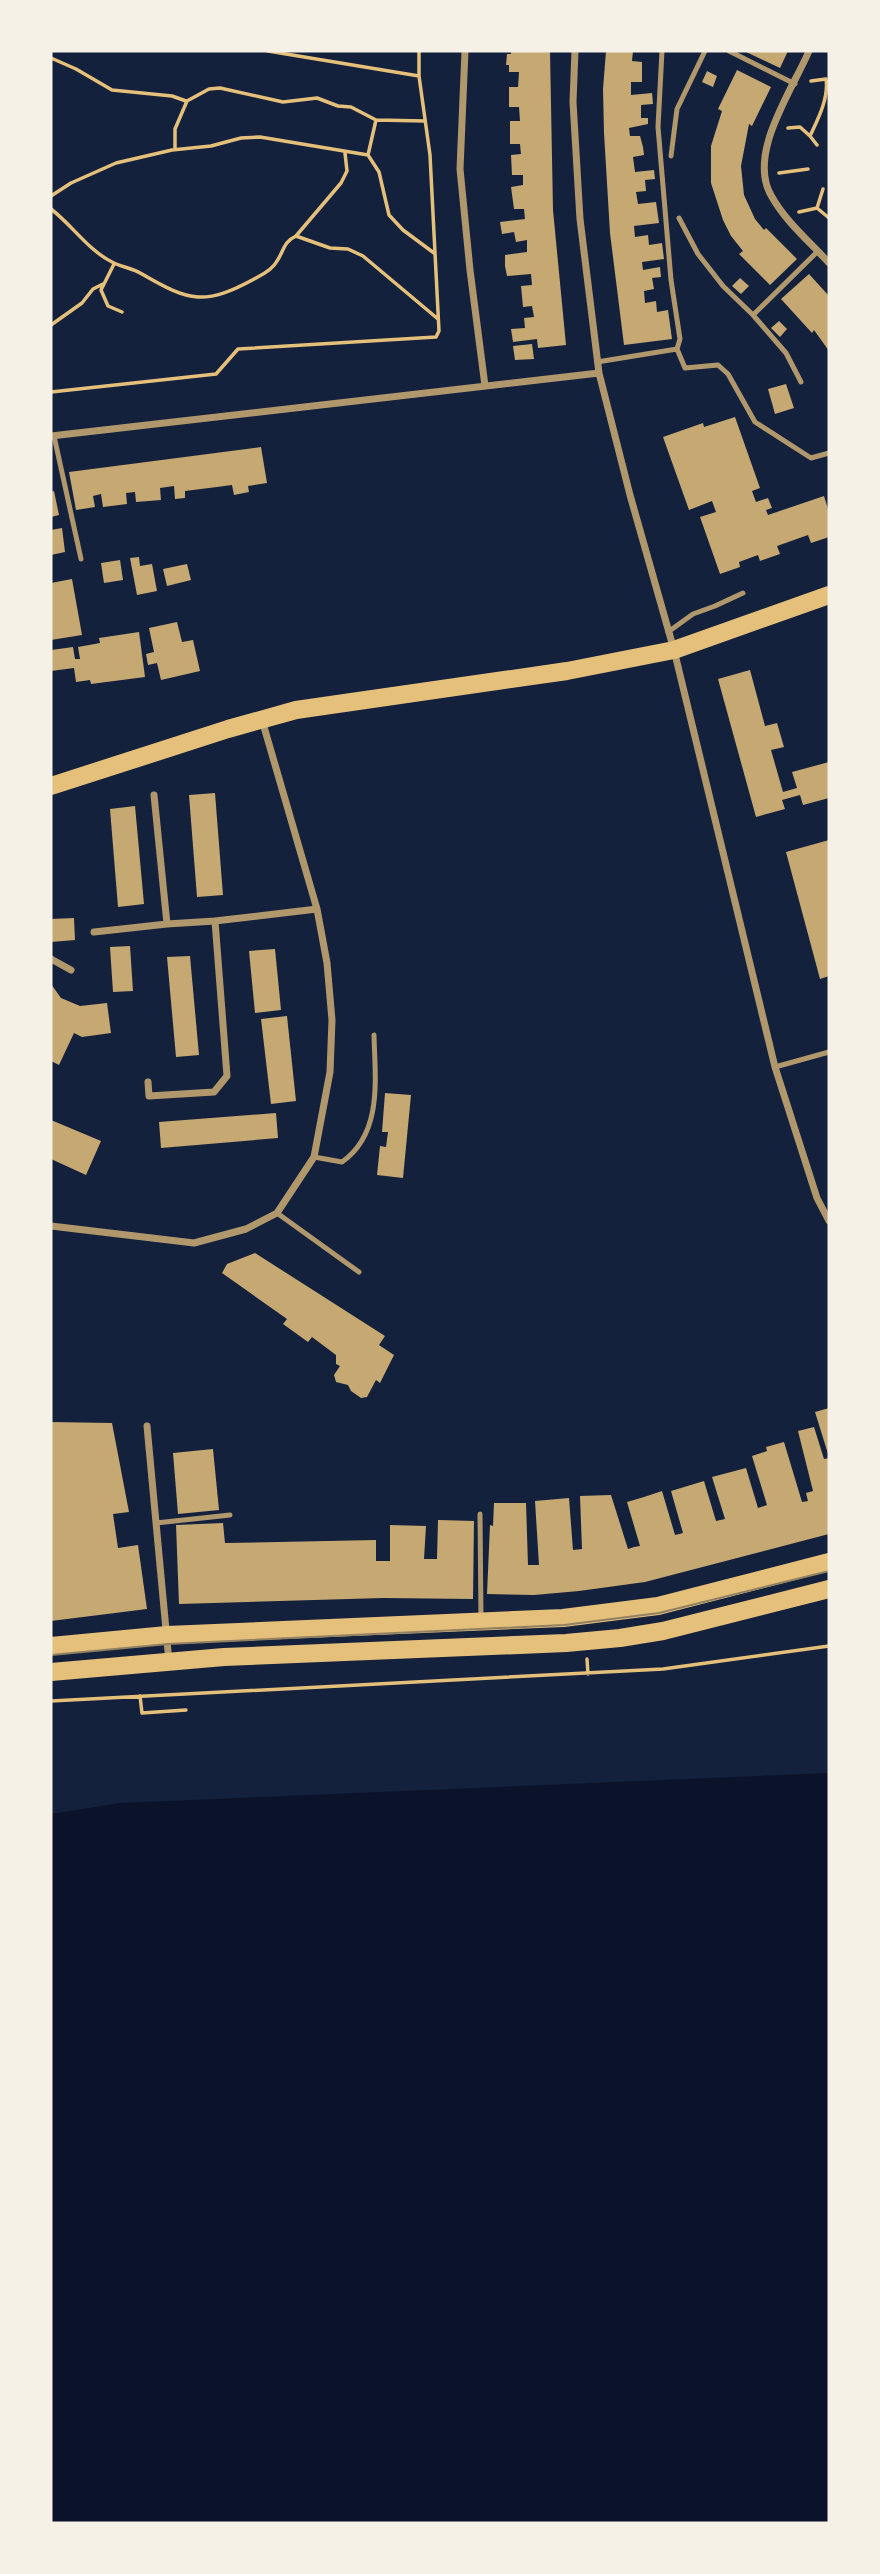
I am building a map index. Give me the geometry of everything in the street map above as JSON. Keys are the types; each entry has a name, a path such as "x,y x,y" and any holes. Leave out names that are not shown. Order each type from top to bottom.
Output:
{"main road":[{"path":"51,786 262,719 330,704 567,671 674,650 829,595"},
{"path":"51,1646 167,1635 563,1618 658,1606 829,1562"},
{"path":"51,1672 169,1662 620,1638 663,1631 829,1589"}],"street":[{"path":"465,51 460,169 485,386"},
{"path":"575,51 573,102 580,219 599,373 674,650 775,1067 817,1198 829,1221"},
{"path":"809,51 765,150 764,174 771,197 829,263"},
{"path":"52,436 599,373"},
{"path":"51,1226 194,1243 246,1229 276,1213 314,1157 330,1072 332,1020 327,963 317,909 262,719"},
{"path":"154,795 167,924"},
{"path":"94,932 317,909"},
{"path":"148,1082 149,1096 214,1092 227,1076 215,921"},
{"path":"51,959 71,971"},
{"path":"147,1426 169,1662"}],"lane":[{"path":"662,51 658,127 671,280 680,339 677,349 685,368 718,365 728,374 755,422 811,458 829,453"},
{"path":"671,156 677,109 705,51"},
{"path":"729,51 795,84"},
{"path":"679,218 698,254 723,286 786,353 801,382"},
{"path":"753,315 819,251"},
{"path":"597,362 677,349"},
{"path":"52,436 81,559"},
{"path":"668,632 693,614 743,593"},
{"path":"314,1157 342,1162 355,1153 369,1130 375,1097 374,1035"},
{"path":"775,1067 829,1052"},
{"path":"276,1213 359,1272"},
{"path":"480,1514 481,1622"},
{"path":"156,1523 230,1516"}],"path":[{"path":"268,51 419,76"},
{"path":"51,393 216,374 238,349 436,337 439,331 430,155 419,76 419,51"},
{"path":"51,58 112,90 172,96 187,101"},
{"path":"795,84 826,79 824,100 810,136"},
{"path":"175,149 175,129 187,101 209,89 220,88 283,102 317,98 338,106 351,107 376,120 425,121"},
{"path":"376,120 368,155 379,172 389,215 403,230 435,254"},
{"path":"772,131 800,127 817,145"},
{"path":"51,196 71,183 116,163 175,149 211,146 241,138 260,137 368,155"},
{"path":"51,209 114,264 128,266 175,293 193,298 205,297 237,289 267,272 277,262 285,244 296,236 341,183 347,171 345,152"},
{"path":"764,174 808,169"},
{"path":"823,189 817,208 829,218"},
{"path":"296,236 330,248 348,249 363,256 438,318"},
{"path":"114,264 101,290 108,306 122,312"},
{"path":"51,325 82,303 93,289 103,284"},
{"path":"51,1701 431,1679 663,1669 829,1646"},
{"path":"587,1657 588,1674"},
{"path":"140,1696 142,1713 186,1710"}],"water":[{"path":"829,1773 829,2523 51,2523 51,1814 120,1803"}],"building":[{"path":"511,51 550,51 553,210 566,345 538,348 537,339 513,342 511,329 525,328 524,318 534,317 532,306 523,307 521,286 532,285 531,274 507,276 505,266 505,255 527,252 527,240 516,242 514,232 502,234 500,222 525,219 524,209 514,209 511,187 523,185 523,175 512,175 511,155 521,154 520,144 510,144 510,121 520,121 519,107 509,107 509,87 518,87 519,72 509,72 509,65 506,65 507,54 511,54"},
{"path":"606,51 633,51 632,61 642,62 642,82 631,82 631,95 652,93 653,104 641,105 641,118 648,118 648,124 629,128 630,136 640,136 643,147 644,155 633,157 635,172 654,170 655,179 645,180 646,191 636,192 638,204 656,202 659,223 634,226 635,237 648,235 649,245 662,243 664,259 642,262 643,270 660,267 661,277 652,278 654,289 644,291 645,303 656,301 657,312 668,310 672,339 624,345 610,233 603,89"},
{"path":"744,51 788,51 780,68"},
{"path":"737,70 771,87 752,126 749,124 741,166 744,195 755,219 797,259 770,285 739,254 743,251 723,220 711,183 711,146 722,111 718,109"},
{"path":"707,71 717,76 713,87 702,82"},
{"path":"809,274 829,296 829,351 814,330 812,333 781,299"},
{"path":"740,278 749,286 741,294 732,286"},
{"path":"779,321 787,329 780,337 771,328"},
{"path":"532,344 534,359 515,360 513,346"},
{"path":"786,384 794,408 775,414 768,389"},
{"path":"735,417 760,488 752,491 756,502 768,498 772,508 766,510 768,515 824,496 829,512 829,537 811,543 808,535 777,546 780,554 760,561 758,555 739,562 740,567 720,574 700,517 716,512 712,501 689,510 663,437 703,423 704,427"},
{"path":"261,447 267,483 248,486 249,492 234,495 232,485 185,491 185,498 175,499 174,486 160,488 161,500 136,502 135,492 126,493 127,504 103,507 101,494 93,496 95,507 76,510 69,472"},
{"path":"54,491 59,515 51,517 51,492"},
{"path":"62,528 65,552 51,555 51,530"},
{"path":"139,557 140,566 152,564 157,591 137,595 130,558"},
{"path":"120,560 123,580 104,583 101,563"},
{"path":"187,564 191,580 167,586 163,569"},
{"path":"72,579 82,635 51,640 51,583"},
{"path":"177,622 182,642 193,640 200,671 161,680 157,663 148,665 146,654 154,652 149,628"},
{"path":"139,632 145,677 91,684 90,680 76,682 74,668 51,671 51,650 73,647 75,659 80,659 78,647 100,643 99,638"},
{"path":"750,670 765,726 777,723 784,747 771,750 783,792 797,788 792,772 829,762 829,798 803,805 800,795 782,800 785,809 756,817 718,679"},
{"path":"215,793 223,895 197,897 189,795"},
{"path":"135,806 144,904 118,907 110,809"},
{"path":"829,840 829,976 820,979 786,852"},
{"path":"74,918 75,940 51,942 51,919"},
{"path":"130,946 133,991 113,992 110,947"},
{"path":"275,949 281,1010 255,1013 249,951"},
{"path":"190,956 199,1055 176,1057 167,957"},
{"path":"51,984 61,998 80,1006 107,1003 111,1033 82,1037 74,1033 59,1065 51,1061"},
{"path":"287,1016 296,1101 271,1104 261,1019"},
{"path":"385,1093 411,1095 403,1178 377,1175 380,1146 386,1147 388,1132 382,1132"},
{"path":"276,1113 278,1138 161,1148 159,1122"},
{"path":"51,1120 101,1141 86,1175 51,1159"},
{"path":"255,1253 385,1336 379,1345 394,1355 380,1383 376,1380 367,1397 361,1398 351,1391 348,1385 336,1382 334,1375 340,1366 336,1364 336,1355 312,1337 308,1342 283,1324 287,1319 222,1273 227,1264"},
{"path":"829,1408 829,1457 815,1412"},
{"path":"51,1422 112,1423 129,1512 113,1514 118,1548 138,1545 147,1609 51,1621"},
{"path":"814,1427 824,1459 829,1458 829,1534 645,1582 534,1595 487,1594 490,1525 493,1526 494,1503 526,1503 528,1565 539,1565 535,1501 569,1498 573,1550 582,1549 580,1496 611,1495 628,1549 640,1546 627,1502 662,1491 675,1535 683,1533 671,1491 704,1481 716,1521 725,1519 712,1477 746,1468 758,1508 767,1505 752,1456 767,1451 766,1447 784,1442 802,1502 808,1501 806,1493 813,1491 798,1431"},
{"path":"213,1449 219,1510 178,1514 173,1453"},
{"path":"438,1520 474,1521 473,1599 383,1598 179,1604 176,1525 223,1523 225,1543 376,1540 376,1561 390,1561 390,1525 426,1526 424,1559 437,1559"}],"tram line":[{"path":"51,1655 168,1644 564,1625 659,1613 829,1571"}]}
